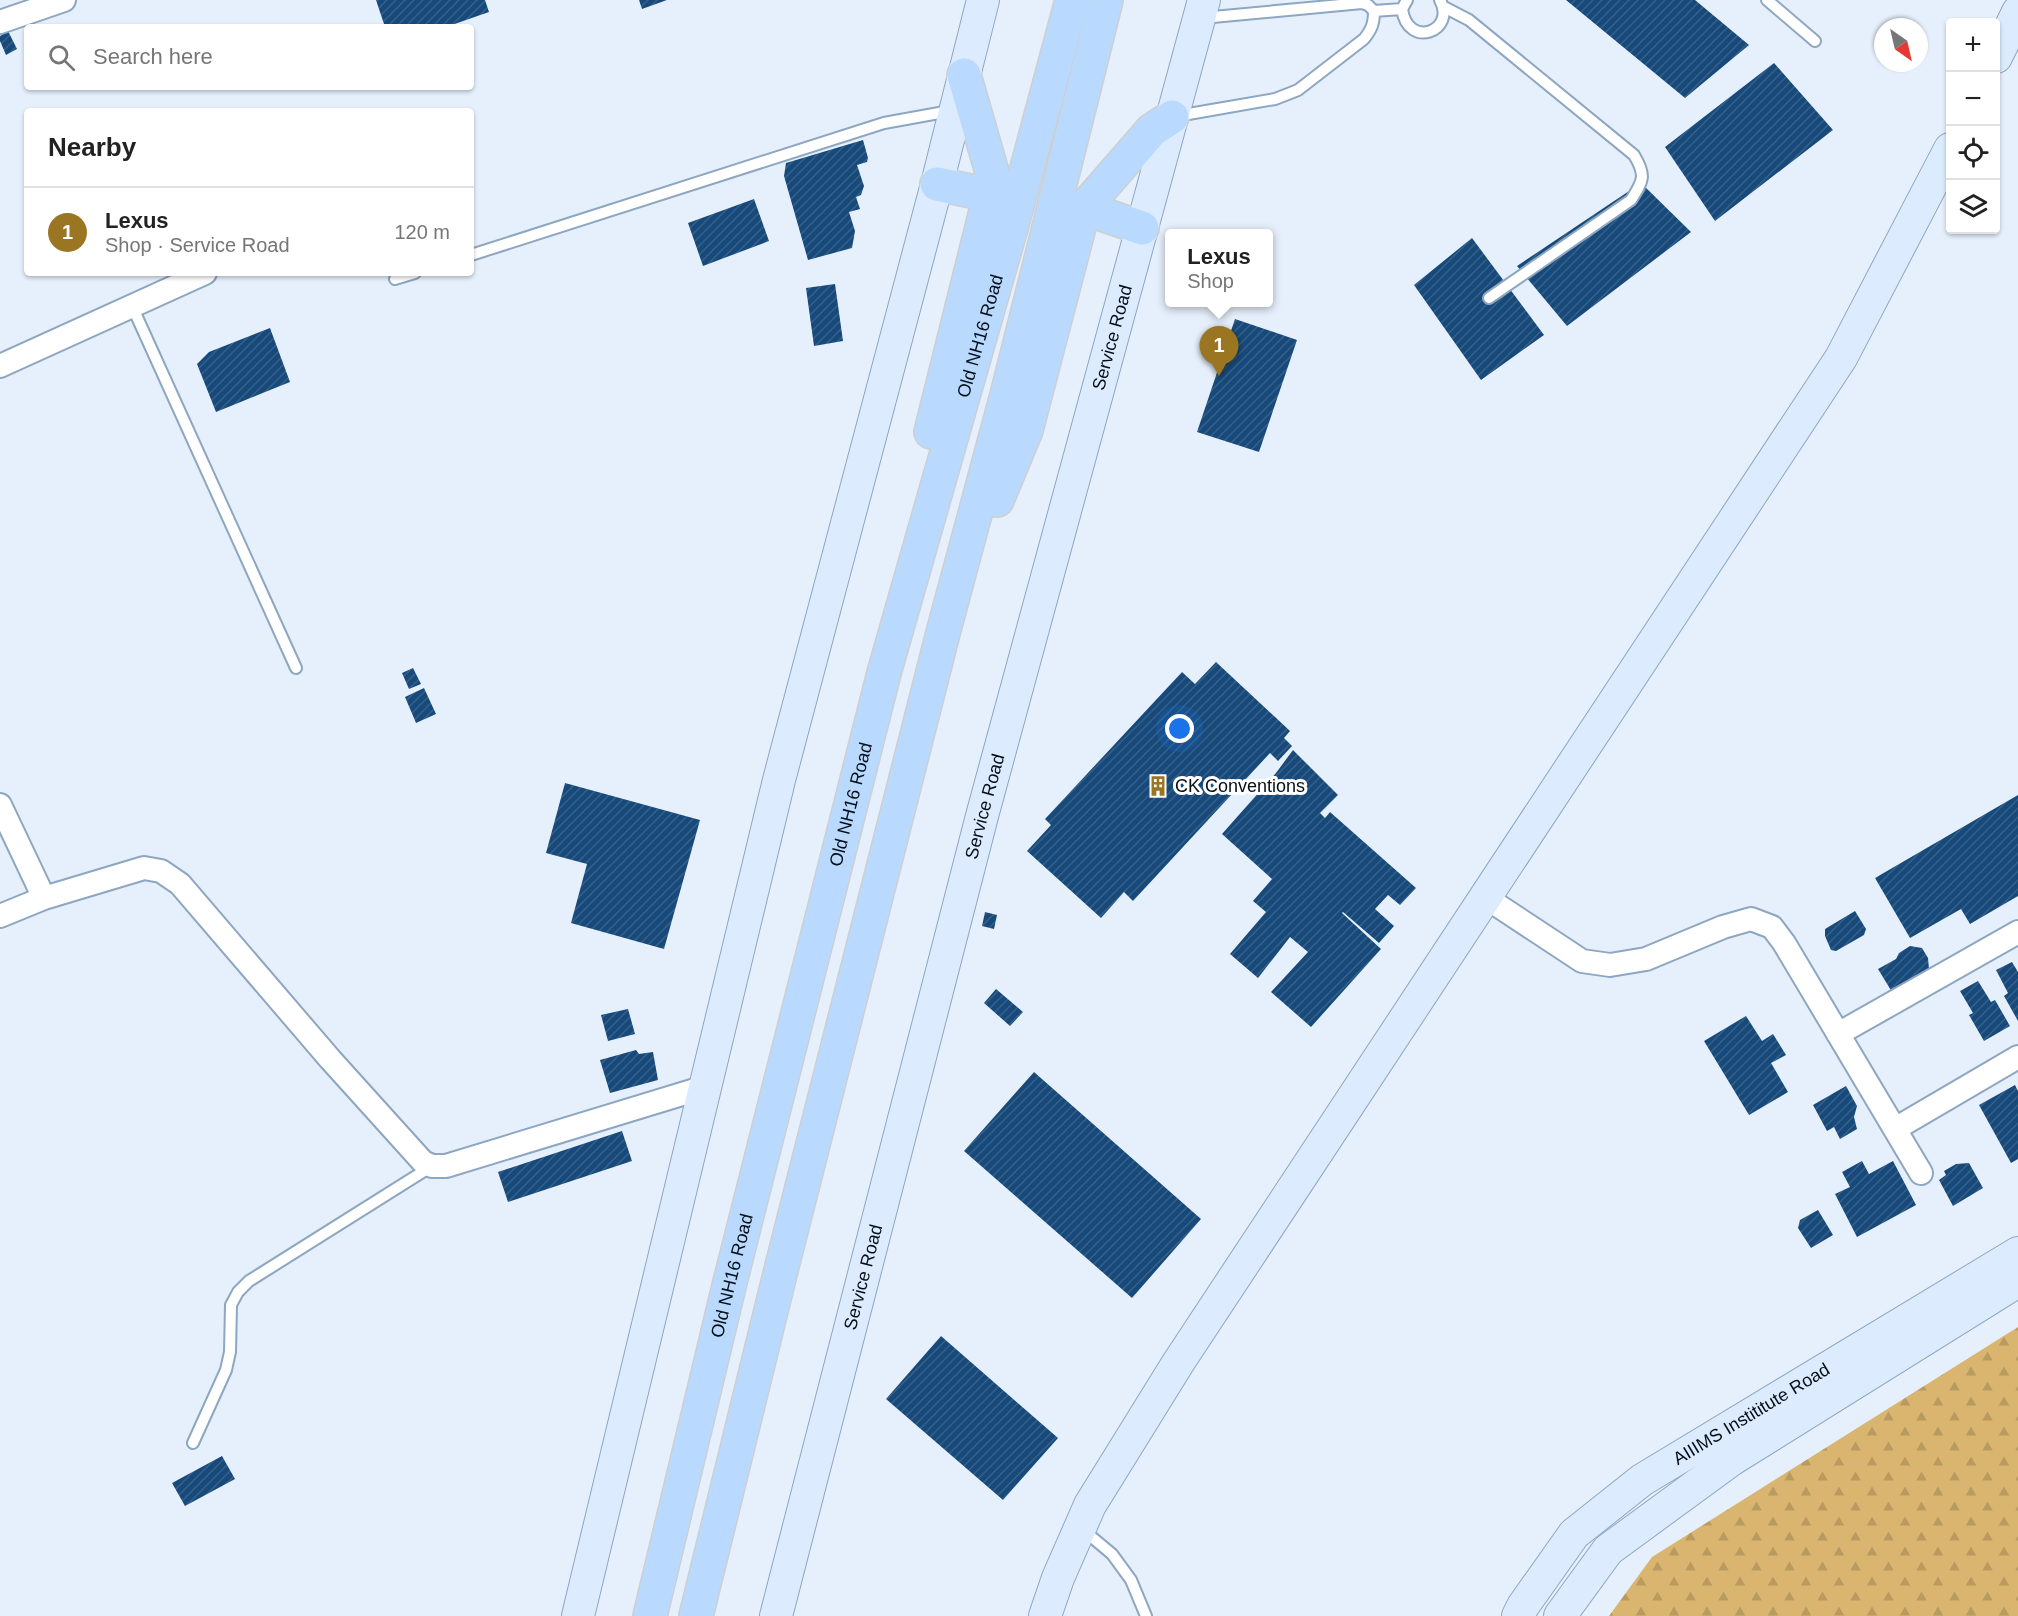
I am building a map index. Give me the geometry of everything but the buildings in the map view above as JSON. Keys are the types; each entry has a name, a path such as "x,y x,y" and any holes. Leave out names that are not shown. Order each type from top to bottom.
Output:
{"main road":[{"name":"Old NH16 Road","path":"650,1616 733,1271 884,673 1008,240 1072,0"},
{"path":"696,1616 784,1259 1007,395 1106,0"},
{"path":"884,673 934,417 994,179 964,75"},
{"path":"944,633 1026,430 1084,208 1152,130 1172,117"},
{"path":"937,184 990,195"},
{"path":"1084,208 1142,228"}],"street":[{"path":"0,22 64,0"},
{"path":"578,1616 779,780 937,184 983,0"},
{"name":"Service Road","path":"776,1616 982,816 1202,9"},
{"path":"2000,47 2018,12"},
{"path":"1045,1616 1058,1578 1090,1505 1178,1363 1841,358 1946,156"},
{"path":"0,366 198,276"},
{"path":"0,805 44,898"},
{"path":"0,916 44,898 144,868 162,871 180,884 330,1059 423,1162 432,1166 446,1166 705,1087"},
{"path":"1485,897 1582,961 1610,965 1646,959 1723,927 1752,919 1772,927 1921,1173"},
{"path":"1838,1034 2018,932"},
{"path":"1895,1129 2018,1058"},
{"name":"AIIIMS Instititute Road","path":"1518,1616 1522,1606 1574,1534 1642,1480 2018,1252"},
{"name":"AIIIMS Instititute Road","path":"1560,1616 1608,1550 1722,1467 2018,1281"}],"lane":[{"path":"1767,0 1815,41"},
{"path":"1202,9 1362,3 1374,11"},
{"path":"1374,11 1404,4 1405,21 1409,27 1425,34 1434,30 1441,23 1444,15 1442,3"},
{"path":"1442,3 1478,27 1634,155 1642,170 1641,183 1631,200 1489,298"},
{"path":"1172,117 1275,99 1298,90 1364,39 1372,29 1374,11"},
{"path":"474,254 884,123 954,111"},
{"path":"395,279 405,276"},
{"path":"132,306 296,668"},
{"path":"193,1443 226,1370 230,1352 231,1305 238,1292 249,1281 432,1166"},
{"path":"1080,1527 1112,1554 1131,1580 1146,1616"}],"green space":[{"path":"2018,1327 2018,1616 1609,1616 1652,1557"}],"place":[{"name":"Lexus","path":"1219,376"},
{"name":"CK Conventions","path":"1158,786"}]}
